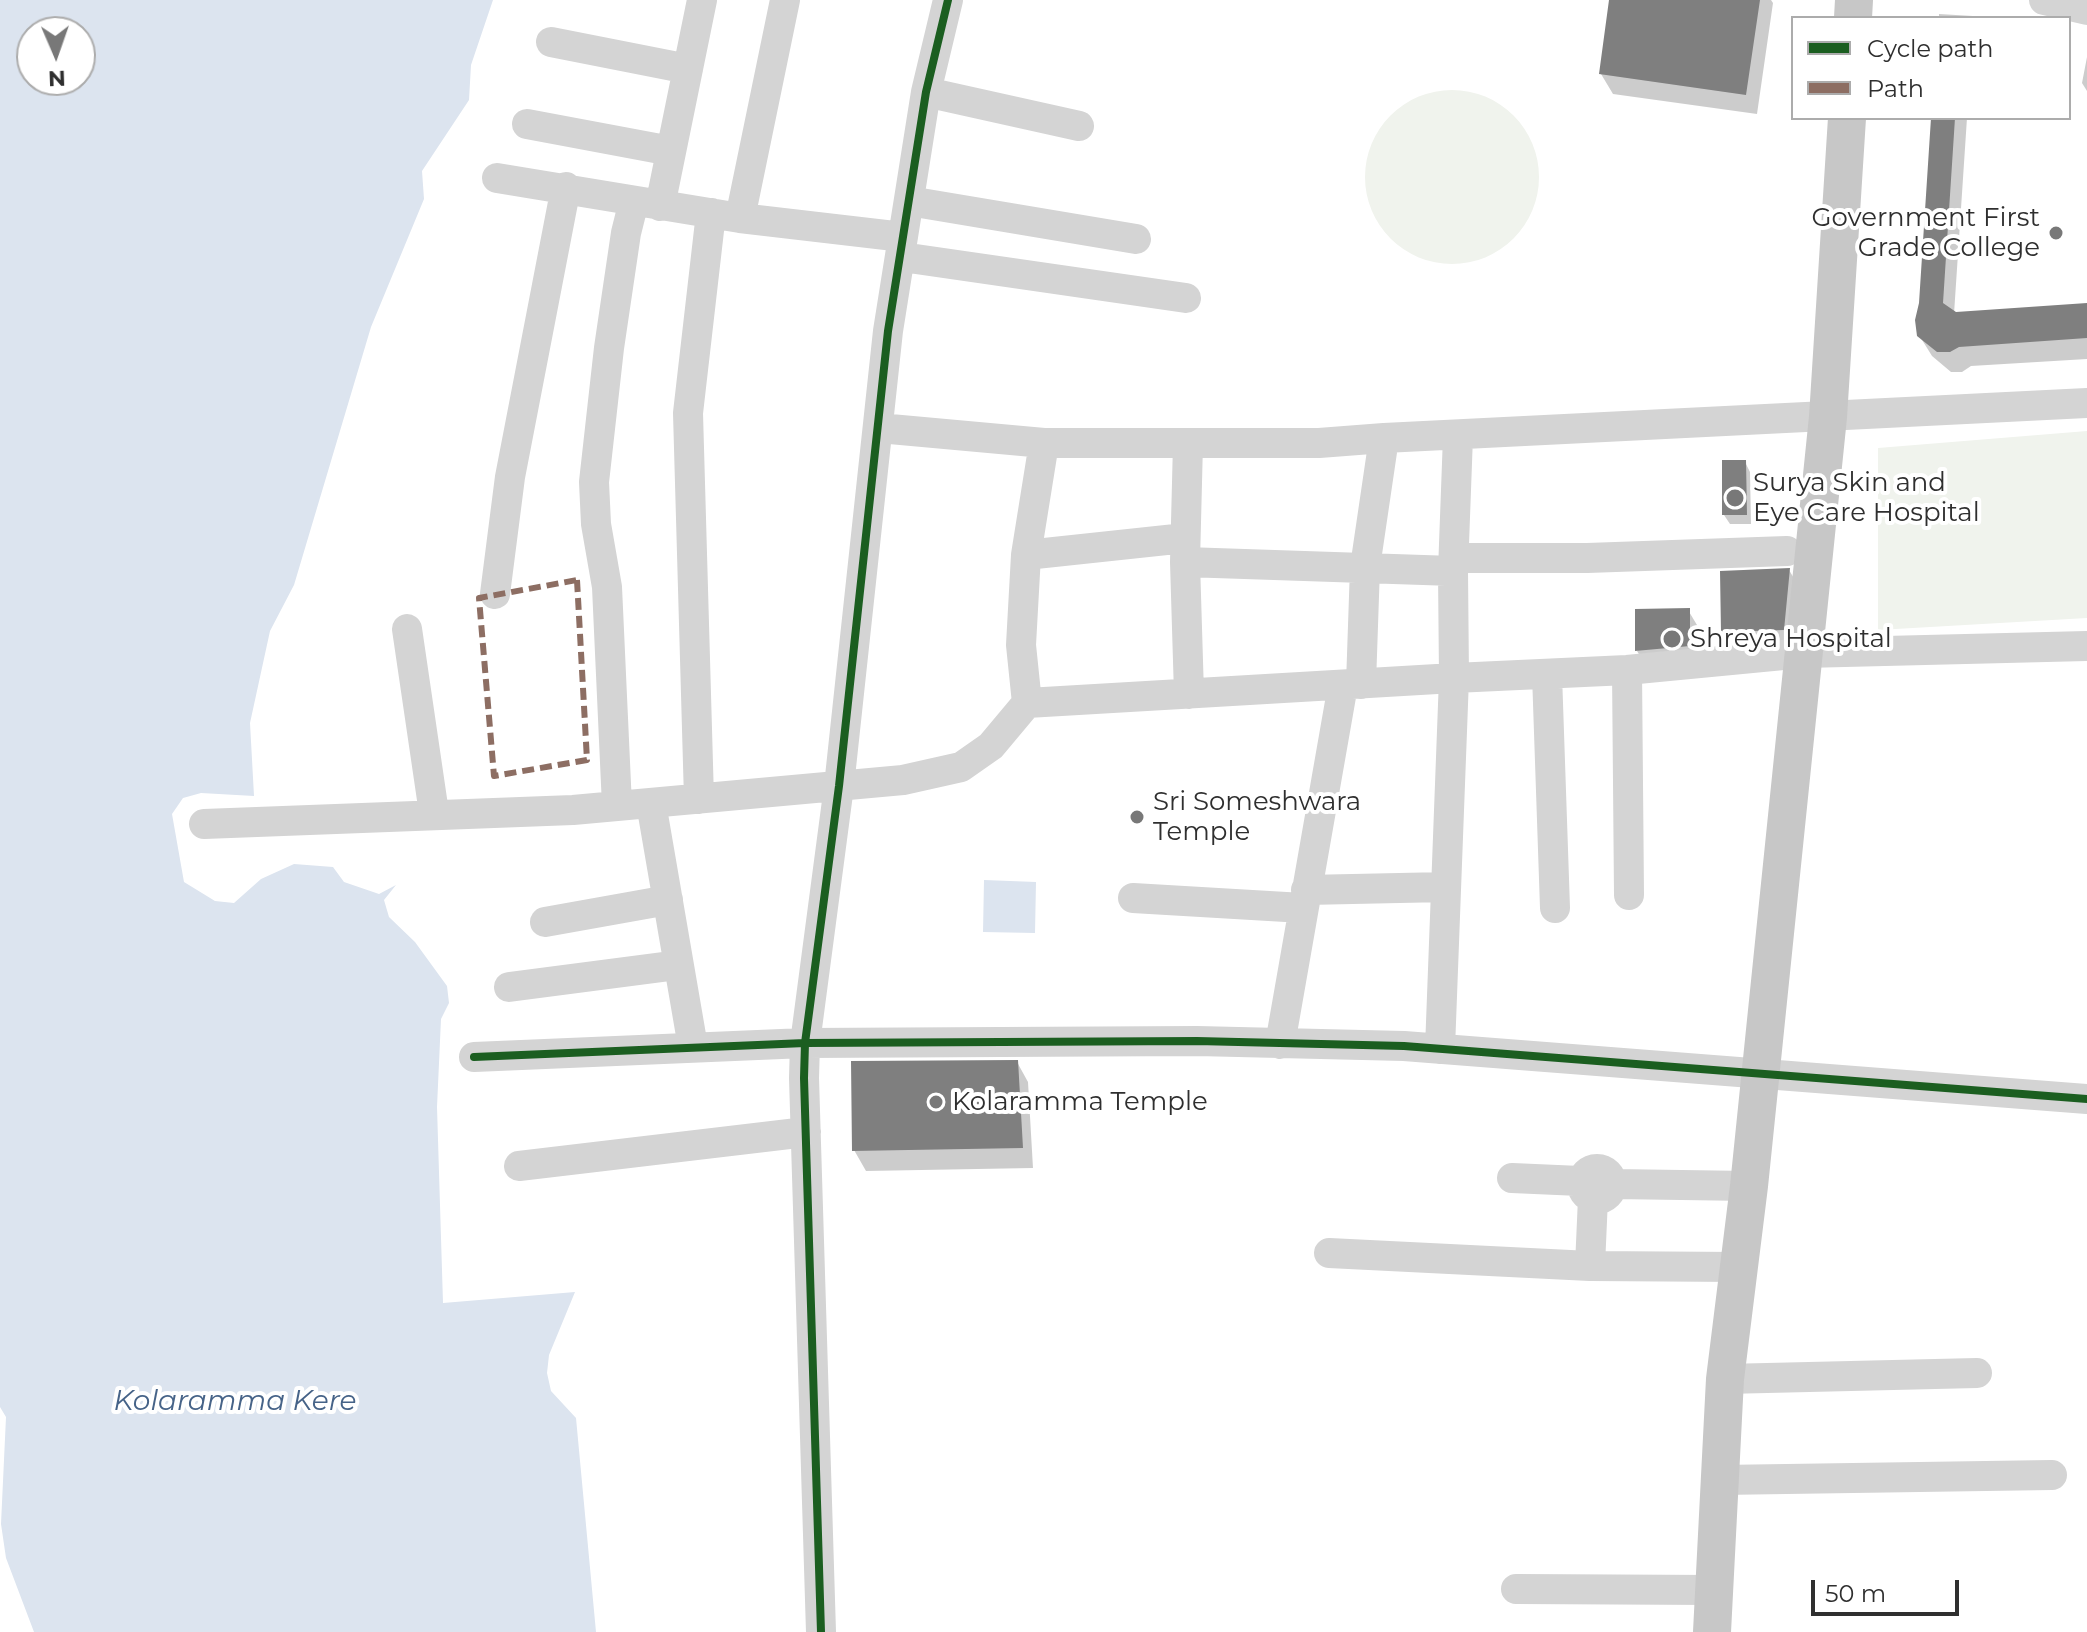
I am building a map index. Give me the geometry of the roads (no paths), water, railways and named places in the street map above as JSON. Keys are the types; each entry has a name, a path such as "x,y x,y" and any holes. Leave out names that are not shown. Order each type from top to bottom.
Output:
{"main road":[{"path":"1712,1632 1725,1379 1749,1186 1828,417 1847,120"}],"street":[{"path":"617,806 607,587 596,524 594,482 605,373 626,233 647,203 671,151 702,0"},
{"path":"740,218 785,0"},
{"path":"821,1632 805,1043 839,786 888,331 926,92 948,0"},
{"path":"2044,0 2087,10"},
{"path":"551,42 688,69"},
{"path":"926,92 1079,126"},
{"path":"527,124 671,151"},
{"path":"497,178 566,187 1186,298"},
{"path":"495,594 510,477 566,187"},
{"path":"909,201 1136,239"},
{"path":"699,799 688,413 711,213"},
{"path":"879,428 1044,443 1319,443 2087,403"},
{"path":"1440,1049 1454,678 1458,436"},
{"path":"1280,1044 1305,899 1352,684 1384,438"},
{"path":"204,824 617,806 903,780 961,767 991,746 1027,703 1021,645 1026,555 1044,443"},
{"path":"1188,443 1185,550 1189,694"},
{"path":"1026,555 1185,550 1365,567 1787,551"},
{"path":"407,629 434,813"},
{"path":"1027,703 1627,670 1804,653 2087,646"},
{"path":"1627,670 1629,895"},
{"path":"1547,674 1555,908"},
{"path":"651,803 693,1047"},
{"path":"1133,898 1305,899 1446,887"},
{"path":"545,922 668,900"},
{"path":"509,987 678,965"},
{"path":"474,1057 805,1043 1197,1041 1440,1049 2087,1099"},
{"path":"519,1166 806,1132"},
{"path":"1512,1178 1596,1188 1749,1186"},
{"path":"1590,1266 1596,1188"},
{"path":"1329,1253 1590,1266 1739,1267"},
{"path":"1725,1379 1977,1373"},
{"path":"1720,1480 2052,1475"},
{"path":"1516,1589 1714,1590"}],"water":[{"name":"Kolaramma Kere","path":"0,0 493,0 471,65 469,100 422,171 424,199 371,327 294,585 270,631 250,723 254,796 201,793 183,798 172,814 184,882 215,901 234,903 261,879 294,864 333,867 344,882 379,894 396,885 384,900 389,917 415,942 447,986 449,1003 441,1019 437,1107 443,1303 575,1292 549,1355 547,1373 551,1391 576,1418 596,1632 34,1632 6,1558 1,1524 6,1417 0,1407"},
{"path":"984,880 1036,882 1035,933 983,932"}],"place":[{"name":"Government First Grade College","path":"2056,233"},
{"name":"Surya Skin and Eye Care Hospital","path":"1735,498"},
{"name":"Shreya Hospital","path":"1672,639"},
{"name":"Sri Someshwara Temple","path":"1137,817"},
{"name":"Kolaramma Temple","path":"936,1102"}]}
